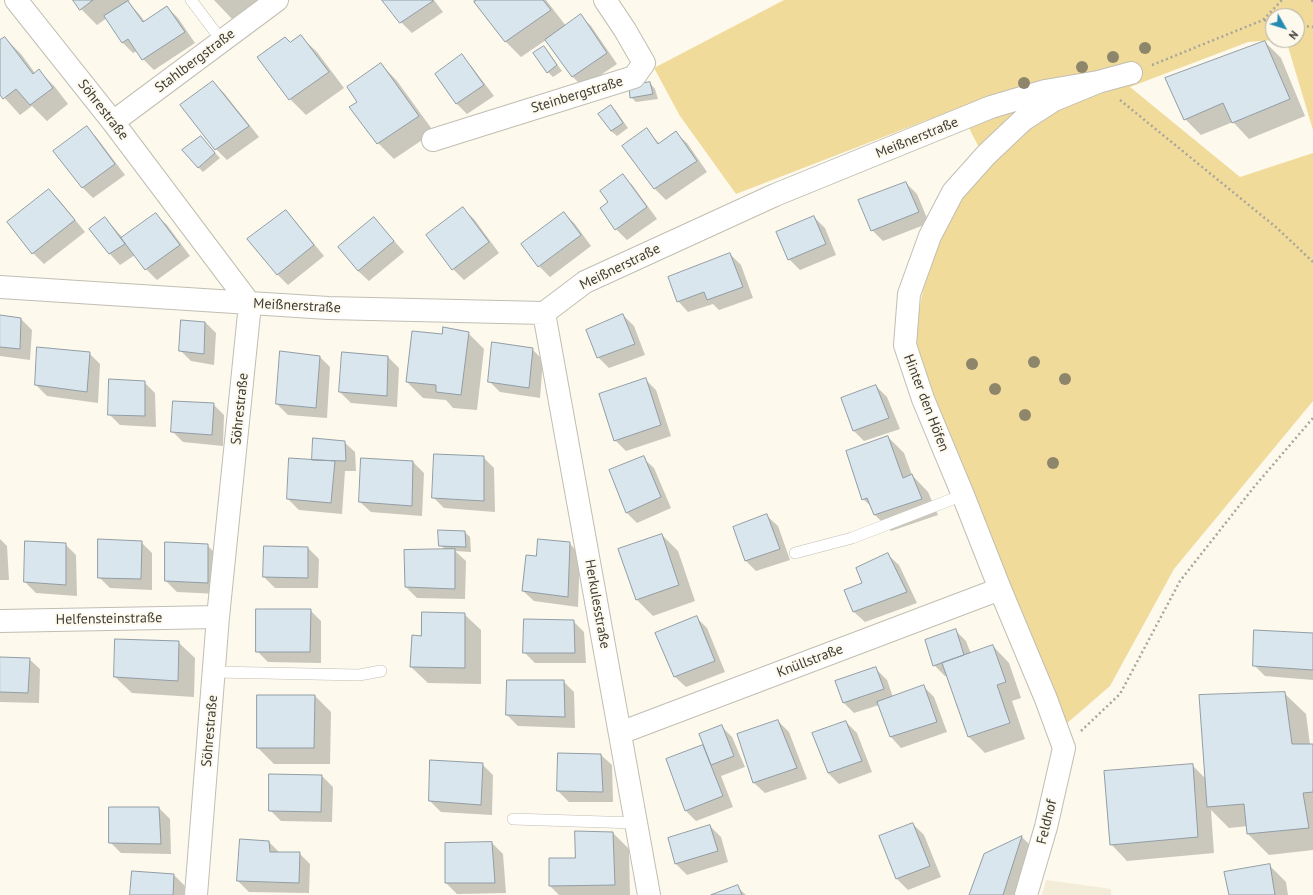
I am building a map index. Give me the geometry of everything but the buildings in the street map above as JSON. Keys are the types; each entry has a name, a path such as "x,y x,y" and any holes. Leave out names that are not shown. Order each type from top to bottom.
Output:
{"street":[{"name":"Söhrestraße","path":"16,0 113,122 250,304 218,617 196,895"},
{"name":"Stahlbergstraße","path":"113,122 277,0"},
{"name":"Steinbergstraße","path":"433,140 634,78 644,64 625,30 605,0"},
{"name":"Hinter den Höfen","path":"1064,748 1043,692 923,399 904,345 909,294 930,236 953,192 986,155 1023,120 1054,100 1098,82 1132,73"},
{"name":"Meißnerstraße","path":"0,287 328,308 544,313 585,282 775,195 991,107 1046,91 1098,82"},
{"name":"Herkulesstraße","path":"544,313 649,895"},
{"name":"Knüllstraße","path":"620,732 1000,589"},
{"name":"Helfensteinstraße","path":"0,621 218,617"},
{"name":"Feldhof","path":"1026,895 1046,828 1064,748"}],"lane":[{"path":"191,0 222,41"},
{"path":"796,553 852,538 963,494"},
{"path":"214,672 359,675 381,671"},
{"path":"513,819 636,823"}],"path":[{"path":"1132,73 1263,20 1282,0"},
{"path":"1098,82 1277,228 1313,262"},
{"path":"1064,748 1120,694 1180,581 1254,487 1313,418"}],"shaded area":[{"path":"784,0 1313,0 1313,130 1288,48 1305,48 1305,8 1265,8 1265,41 1248,42 1130,87 1240,177 1313,153 1313,401 1174,569 1110,686 1058,731 918,361 914,336 927,270 951,202 987,163 971,132 961,107 736,194 680,116 654,68"},
{"path":"1046,880 1111,889 1111,895 1042,895"}]}
